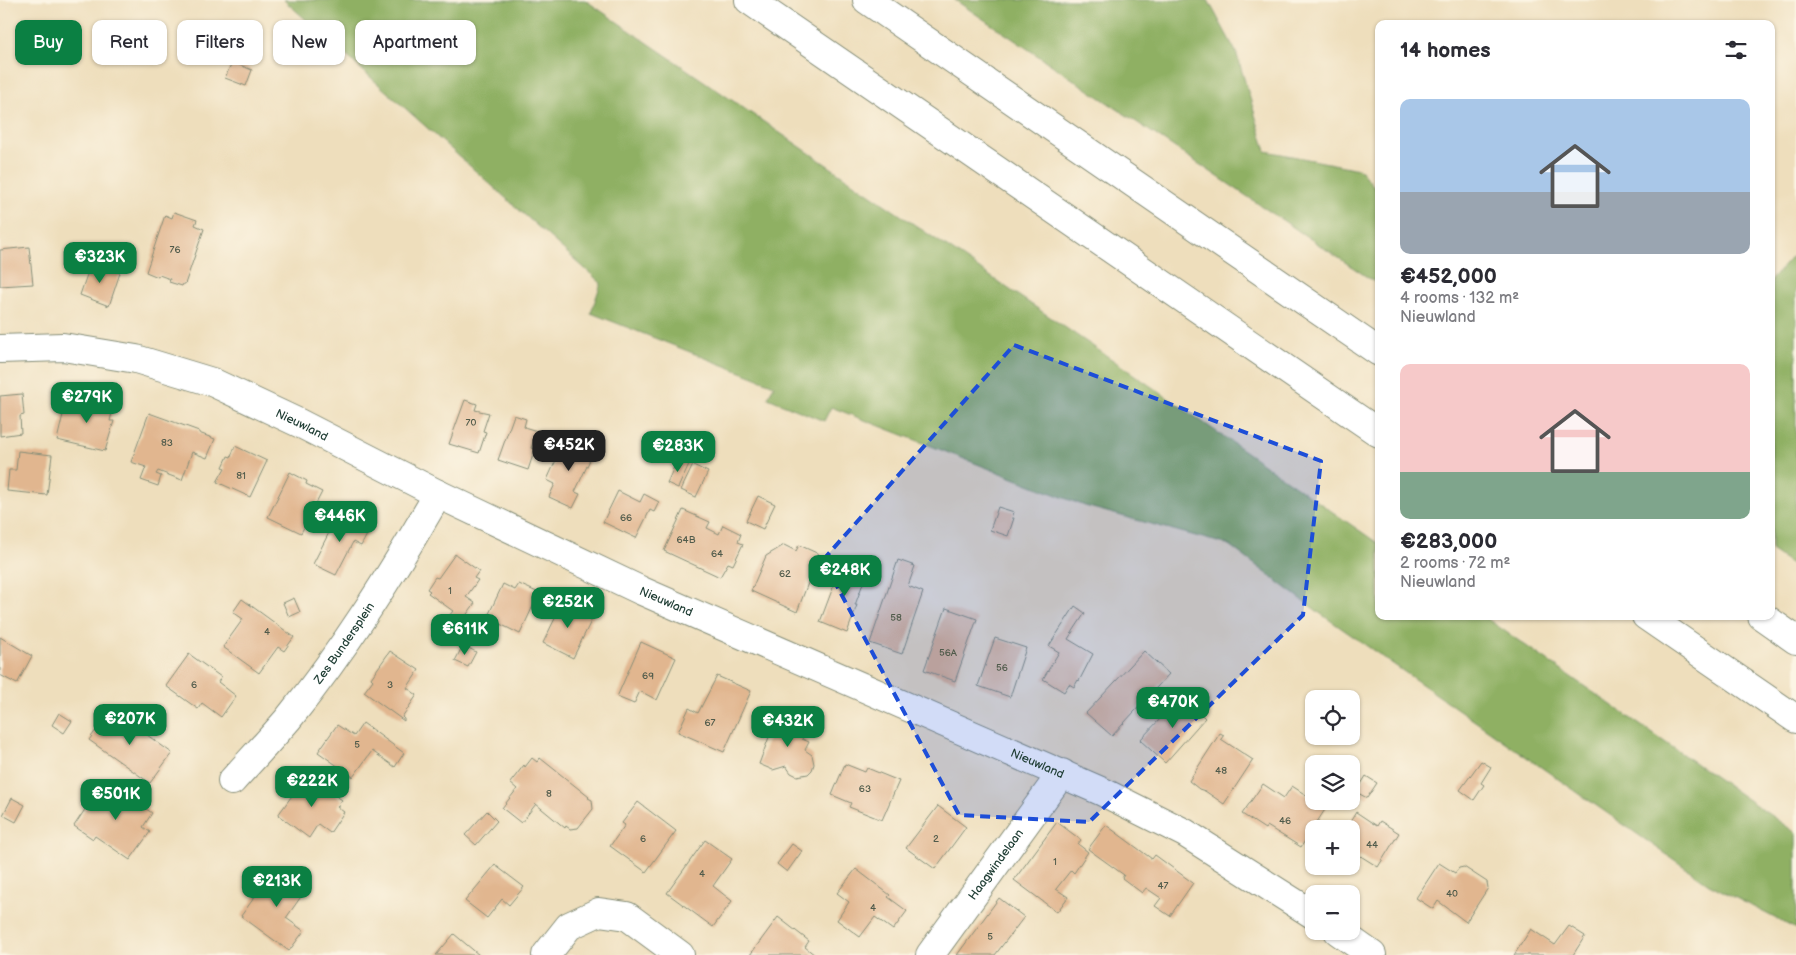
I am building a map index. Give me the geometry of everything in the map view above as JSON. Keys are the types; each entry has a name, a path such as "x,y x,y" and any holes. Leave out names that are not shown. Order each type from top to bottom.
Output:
{"main road":[{"path":"749,0 1375,430"},
{"path":"867,0 1375,349"},
{"name":"Nieuwland","path":"0,349 64,347 136,358 212,382 299,423 438,494 642,591 1103,792 1185,834 1305,909"},
{"name":"Zes Bundersplein","path":"232,781 288,718 353,633 406,550 438,494"},
{"path":"1652,620 1796,719"},
{"path":"1768,620 1796,640"},
{"name":"Haagwindelaan","path":"930,955 1062,773"},
{"path":"546,955 569,926 599,912 627,916 680,955"},
{"path":"1351,940 1372,955"}],"highlighted area":[{"path":"1014,345 1321,461 1303,615 1089,822 959,815 823,560"}],"green space":[{"path":"284,0 585,0 1375,541 1375,620 1489,620 1796,833 1796,929 1709,884 1321,614 1229,545 1085,506 831,407 824,421 768,398 774,385 591,313 601,283 357,65 476,65 476,20 355,20 355,63 345,54 345,20 306,20"},
{"path":"955,0 1208,0 1236,52 1266,151 1359,169 1375,187 1375,282"},
{"path":"1796,252 1796,567 1775,553 1775,276"}],"building":[{"path":"231,65 240,65 252,70 246,86 225,78"},
{"path":"174,212 197,220 195,225 204,229 185,284 182,286 169,282 170,279 146,272 165,215 172,218"},
{"path":"29,247 33,284 0,286 0,250"},
{"path":"91,263 120,273 109,306 80,295"},
{"path":"22,394 24,415 20,416 21,433 0,436 0,396"},
{"path":"89,398 114,404 110,421 114,421 105,451 57,440 66,402 87,407"},
{"path":"465,400 477,404 475,410 489,413 483,431 486,432 479,453 449,444"},
{"path":"149,413 199,431 199,433 215,439 207,458 192,452 182,480 158,471 156,474 161,476 158,486 141,480 146,467 131,462"},
{"path":"514,415 526,419 524,427 537,431 531,448 535,449 528,470 498,460"},
{"path":"566,438 594,451 575,492 580,494 573,508 549,497 555,484 547,480"},
{"path":"235,446 267,461 250,497 217,482 225,468 223,467 228,456 231,457"},
{"path":"18,451 52,455 47,495 7,491 9,470 16,470"},
{"path":"678,458 689,464 678,488 667,483"},
{"path":"693,465 708,472 696,497 681,490"},
{"path":"290,472 307,481 306,484 322,492 301,533 268,517"},
{"path":"618,491 640,502 644,494 659,502 654,512 650,510 636,538 603,522"},
{"path":"758,496 775,504 763,529 746,521"},
{"path":"998,507 1014,512 1008,536 990,530"},
{"path":"683,510 710,522 707,528 719,534 723,525 741,534 738,542 743,544 733,565 728,563 720,577 664,551"},
{"path":"339,513 345,516 346,514 360,521 359,523 370,529 361,546 353,542 336,575 313,564"},
{"path":"784,545 796,551 799,545 819,554 797,612 751,591 766,556"},
{"path":"455,554 479,571 474,578 478,580 466,597 475,603 460,624 449,616 453,611 428,593 430,591 427,589 435,577 438,578"},
{"path":"898,560 915,566 908,586 923,592 902,654 870,643"},
{"path":"853,562 869,567 847,633 820,622 841,566 850,570"},
{"path":"503,584 515,590 519,584 539,593 520,634 500,624 495,634 484,628"},
{"path":"294,598 300,612 289,617 283,603"},
{"path":"242,599 294,637 284,651 278,647 259,673 223,647 243,619 233,612"},
{"path":"564,600 594,615 573,658 543,643"},
{"path":"1075,606 1085,613 1068,639 1093,654 1079,681 1074,687 1069,684 1064,692 1043,679 1059,652 1049,646"},
{"path":"946,608 977,619 955,681 924,670"},
{"path":"0,637 32,656 17,684 0,675"},
{"path":"995,638 1026,648 1010,697 978,686"},
{"path":"641,642 676,658 657,700 640,691 634,704 617,697"},
{"path":"463,645 476,652 468,667 455,661"},
{"path":"390,651 419,670 407,688 417,695 402,717 404,721 364,692 373,680 371,678"},
{"path":"1144,651 1169,674 1112,736 1086,713"},
{"path":"189,654 221,677 218,682 236,696 221,717 202,703 198,709 166,686"},
{"path":"717,676 751,691 724,752 678,732 689,708 698,713"},
{"path":"1184,694 1197,706 1195,708 1205,718 1165,763 1140,740"},
{"path":"111,709 172,753 150,783 89,740"},
{"path":"59,713 72,721 64,733 52,725"},
{"path":"778,713 808,726 802,739 809,742 805,750 812,755 814,764 808,774 797,776 791,773 786,766 773,770 759,764"},
{"path":"363,723 404,753 395,767 372,751 353,777 318,752 337,725 354,736"},
{"path":"1220,733 1224,735 1221,739 1253,760 1224,804 1189,781"},
{"path":"532,758 537,762 540,758 592,800 593,809 578,828 570,829 566,826 565,828 536,804 521,823 502,808 517,789 510,783"},
{"path":"1481,761 1491,767 1481,783 1484,785 1474,800 1460,790"},
{"path":"845,764 865,772 867,768 899,781 882,820 849,807 851,803 832,795"},
{"path":"307,775 342,800 337,807 344,812 330,833 318,824 309,838 278,815"},
{"path":"1366,776 1377,783 1367,798 1360,794 1360,786"},
{"path":"108,782 152,813 143,827 150,832 130,860 95,836 93,839 74,826 96,793 99,795"},
{"path":"1263,784 1284,798 1292,786 1305,794 1305,810 1325,810 1318,820 1305,820 1305,841 1301,847 1267,826 1265,829 1242,814"},
{"path":"12,798 25,805 16,822 3,815"},
{"path":"638,802 676,831 646,872 610,846 625,825 622,823"},
{"path":"938,806 966,827 935,869 906,848"},
{"path":"487,811 497,821 476,845 465,835"},
{"path":"1356,812 1377,826 1380,821 1399,833 1378,867 1360,856 1360,820 1351,820"},
{"path":"1057,822 1081,840 1078,844 1088,852 1074,873 1071,870 1056,889 1068,897 1057,912 1014,880"},
{"path":"1106,825 1152,859 1155,855 1193,883 1170,916 1155,906 1161,898 1146,888 1142,893 1122,878 1124,875 1088,849"},
{"path":"705,840 732,859 713,886 732,901 713,927 667,893"},
{"path":"792,844 802,851 787,872 777,864"},
{"path":"1439,863 1455,873 1459,868 1464,867 1487,882 1488,888 1466,922 1438,901 1433,909 1416,898"},
{"path":"495,865 524,887 509,905 502,899 487,918 465,901"},
{"path":"277,866 307,888 286,918 304,931 289,951 241,916"},
{"path":"856,869 890,895 888,897 907,911 893,930 875,917 860,937 837,920 849,902 837,893"},
{"path":"999,898 1024,917 995,955 957,955"},
{"path":"778,917 809,941 805,947 815,955 750,955"},
{"path":"1569,926 1585,936 1573,955 1514,955 1531,929 1555,945"},
{"path":"454,934 479,955 436,955"}]}
